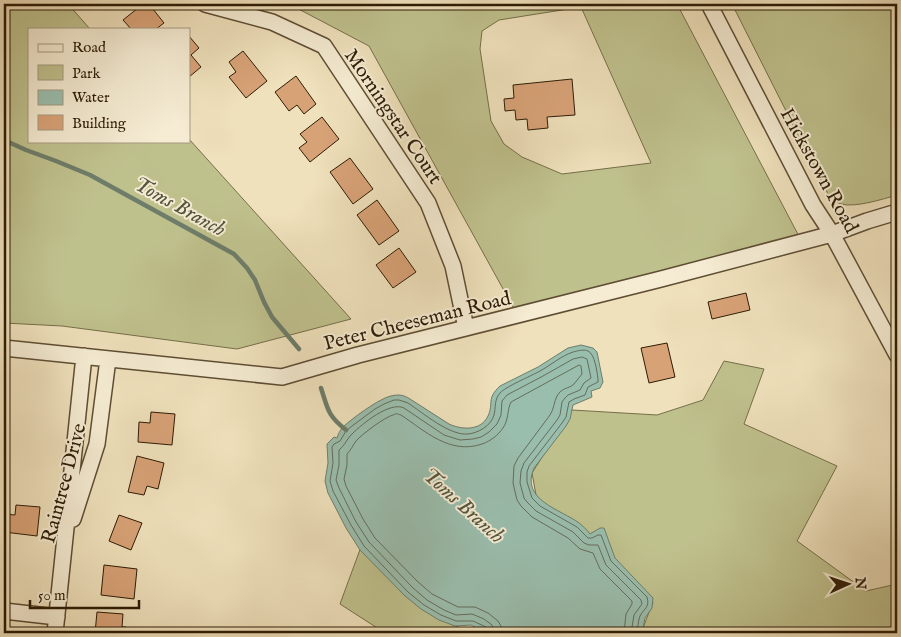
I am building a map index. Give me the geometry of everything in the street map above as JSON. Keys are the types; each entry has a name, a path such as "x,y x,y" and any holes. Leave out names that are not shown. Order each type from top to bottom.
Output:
{"street":[{"name":"Morningstar Court","path":"205,4 272,22 324,46 428,203 453,266 466,328"},
{"name":"Hickstown Road","path":"709,4 813,205 832,234 897,355"},
{"name":"Peter Cheeseman Road","path":"4,348 282,377 358,355 832,234 897,212"},
{"name":"Raintree Drive","path":"55,633 84,356"},
{"name":"Raintree Drive","path":"63,559 74,515 97,444 108,359"},
{"path":"4,611 57,617"}],"green space":[{"path":"4,4 68,4 89,28 28,28 28,142 190,142 190,140 351,319 237,349 62,326 4,323"},
{"path":"289,4 677,4 802,242 518,316 369,46","holes":["581,7 651,163 562,174 522,157 504,144 491,121 480,49 482,31 499,20"]},
{"path":"732,4 897,4 897,195 854,205 841,204 830,198"},
{"path":"724,361 764,369 744,424 837,466 797,541 866,591 897,584 897,633 641,633 653,602 538,506 532,473 572,410 657,415 703,400"},
{"path":"365,536 412,597 467,633 385,633 340,604"}],"water":[{"path":"581,345 593,348 597,352 603,382 600,388 591,391 592,397 573,405 570,419 566,426 534,468 531,479 532,488 544,502 579,523 590,534 600,528 604,528 615,558 653,598 652,608 645,618 642,633 486,633 471,625 455,626 439,620 421,609 404,595 360,550 346,528 328,493 325,481 328,463 327,444 334,437 337,438 342,428 366,409 386,398 396,395 408,398 449,424 465,428 476,427 485,421 488,416 493,394 500,386 538,367 568,348"}],"building":[{"path":"143,4 149,4 164,23 157,28 130,28 123,20"},
{"path":"190,37 199,48 191,55 201,67 190,76"},
{"path":"243,51 267,81 246,98 229,77 236,72 229,62"},
{"path":"296,76 316,104 304,114 297,105 289,111 275,92"},
{"path":"572,79 575,115 547,117 548,128 528,130 527,119 516,120 515,110 505,111 504,99 514,98 513,85"},
{"path":"322,117 339,139 310,162 299,148 307,142 300,134"},
{"path":"350,158 373,189 353,204 330,172"},
{"path":"377,200 399,231 379,245 357,215"},
{"path":"399,248 416,272 393,288 376,265"},
{"path":"746,293 750,310 712,319 708,302"},
{"path":"667,343 675,377 649,383 641,348"},
{"path":"151,412 175,414 172,445 138,442 139,422 150,423"},
{"path":"137,456 164,463 158,489 147,486 144,495 128,492"},
{"path":"16,505 40,507 37,536 4,532 4,514 15,515"},
{"path":"119,515 142,523 131,550 109,541"},
{"path":"104,565 137,569 134,599 101,595"},
{"path":"97,612 123,614 122,627 126,627 126,633 95,633"}],"waterway":[{"name":"Toms Branch","path":"4,140 90,175 234,254 255,280 272,317 299,349"},
{"name":"Toms Branch","path":"321,388 332,416 346,430"}]}
